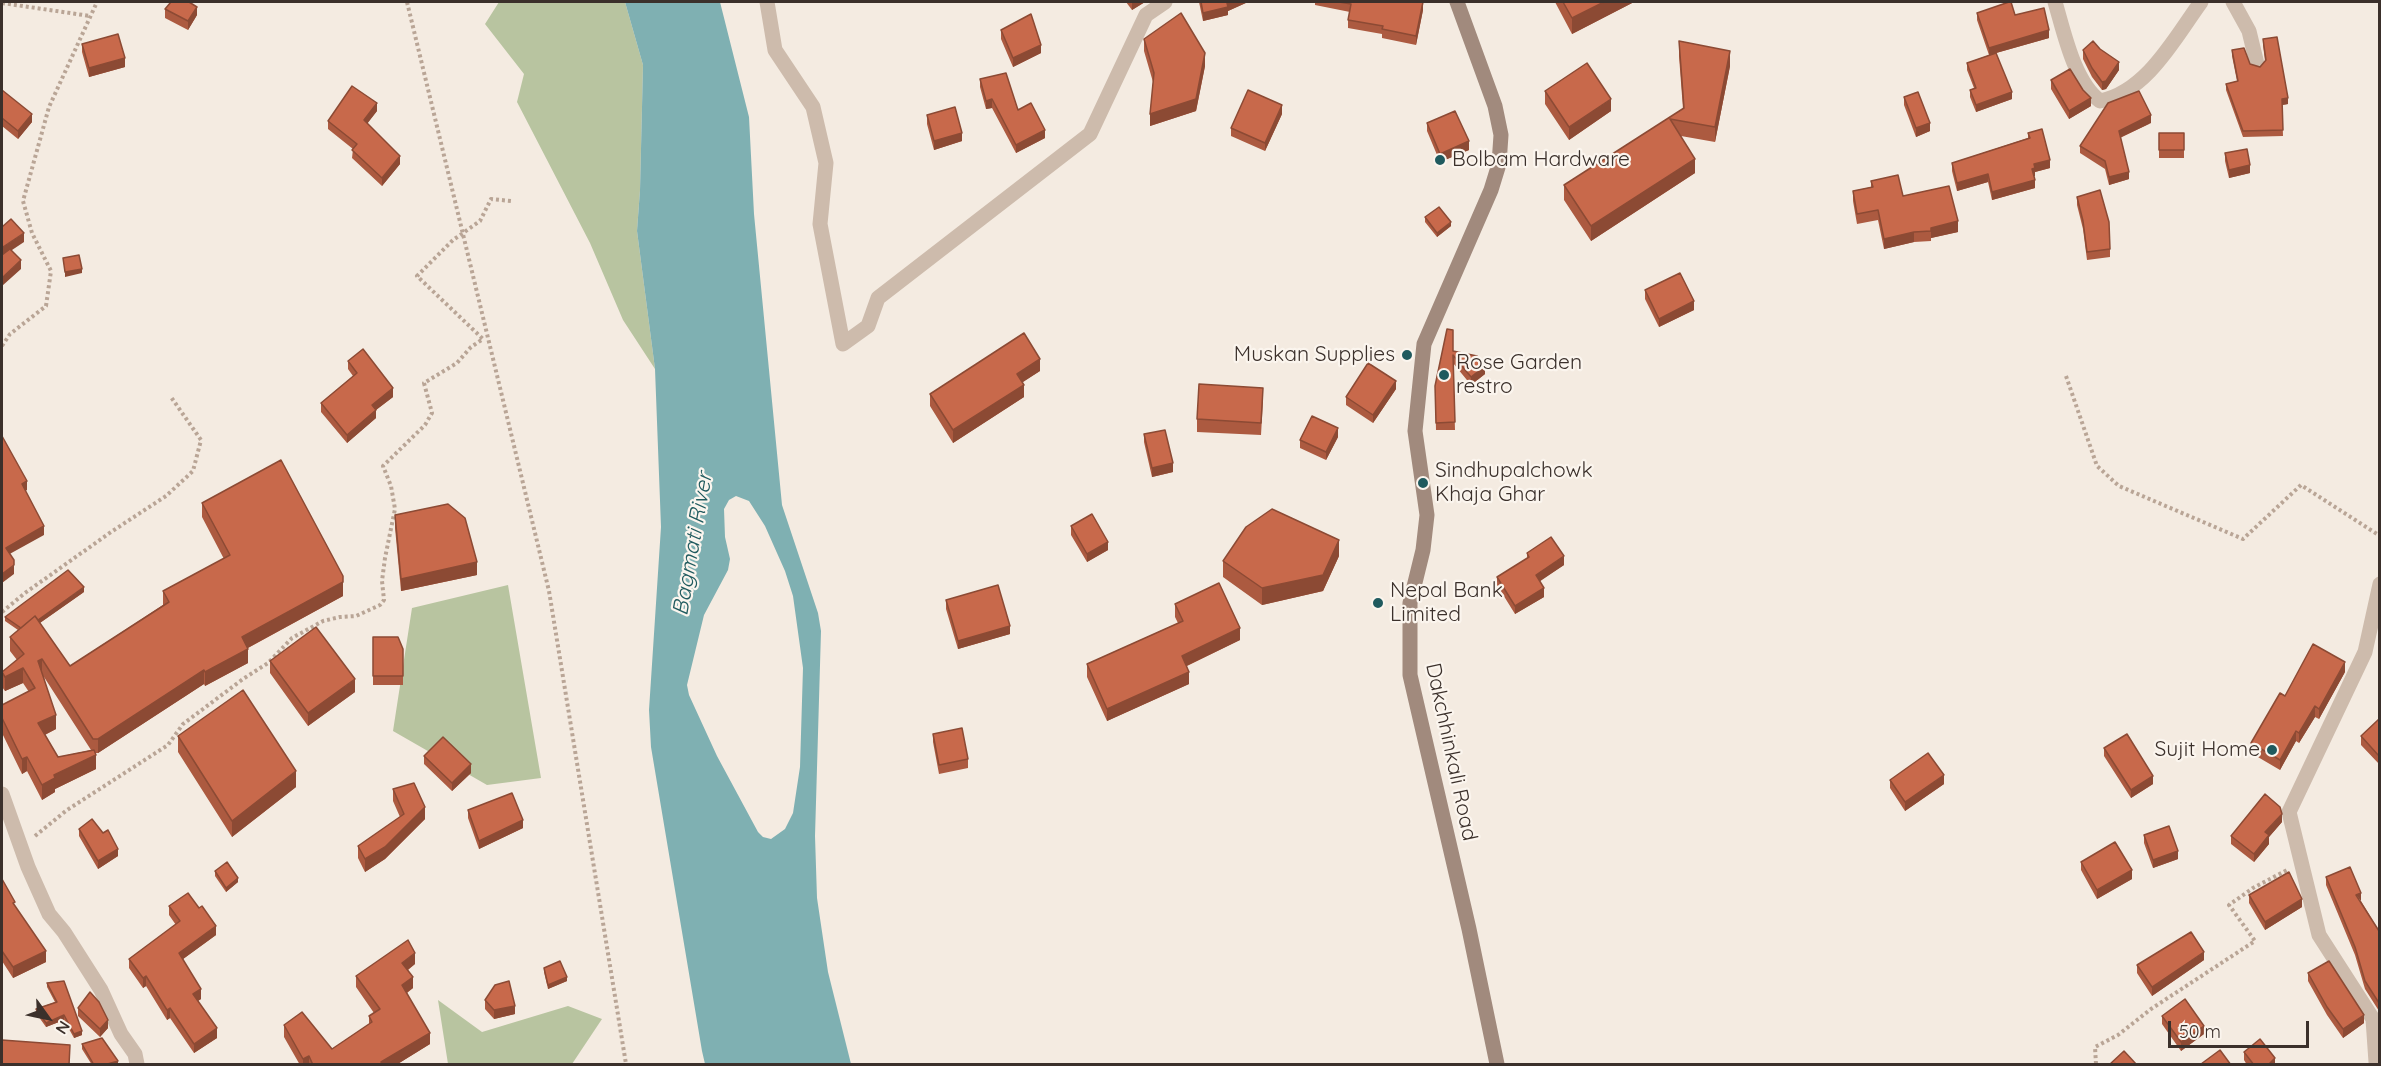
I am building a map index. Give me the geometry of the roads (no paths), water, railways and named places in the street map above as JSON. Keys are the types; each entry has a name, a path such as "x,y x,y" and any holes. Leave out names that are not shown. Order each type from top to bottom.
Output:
{"main road":[{"name":"Dakchhinkali Road","path":"1456,2 1495,106 1501,135 1499,164 1491,190 1424,344 1415,431 1427,515 1423,550 1410,603 1410,675 1469,929 1497,1065"}],"street":[{"path":"767,2 775,50 813,107 826,163 820,224 843,344 868,326 878,298 1090,134 1146,15 1165,2"},
{"path":"2055,2 2080,78 2093,95 2100,100 2107,99 2136,83 2155,64 2202,2"},
{"path":"2233,2 2249,31 2257,64"},
{"path":"2378,1065 2373,1019 2319,935 2289,812 2365,652 2379,584"},
{"path":"2,794 21,850 49,914 64,932 101,990 121,1034 135,1054 137,1065"}],"water":[{"name":"Bagmati River","path":"625,2 720,2 749,117 754,214 782,505 818,613 821,631 815,836 817,898 828,972 851,1064 705,1064 702,1051 651,747 649,710 661,527 655,369 637,231 643,65","holes":["736,496 749,501 765,526 785,571 793,596 803,668 800,767 793,813 785,829 771,839 763,837 758,832 717,756 689,695 687,685 704,615 728,570 730,559 725,537 724,509 729,500"]}],"place":[{"name":"Bolbam Hardware","path":"1440,160"},
{"name":"Muskan Supplies","path":"1407,355"},
{"name":"Rose Garden restro","path":"1444,375"},
{"name":"Sindhupalchowk Khaja Ghar","path":"1423,483"},
{"name":"Nepal Bank Limited","path":"1378,603"},
{"name":"Sujit Home","path":"2272,750"}]}
